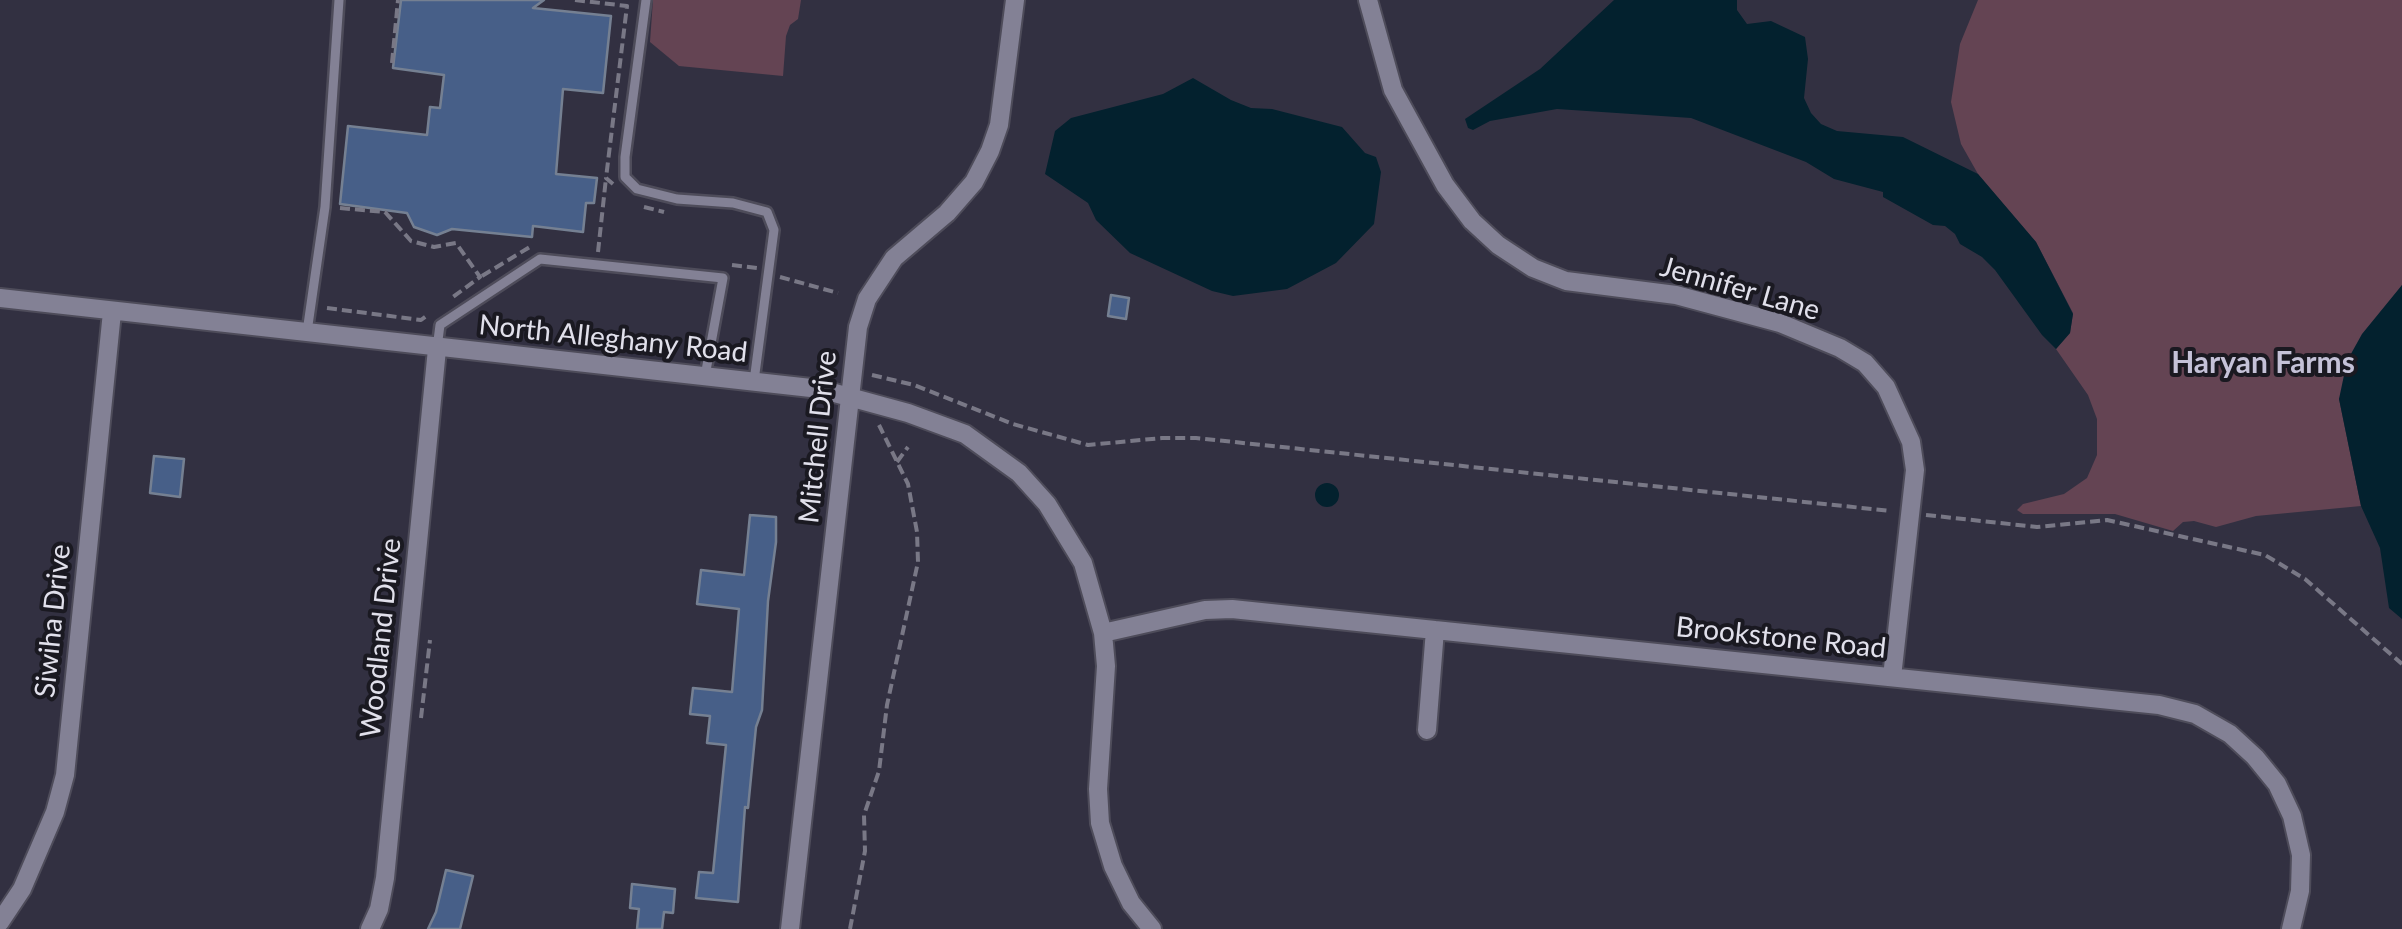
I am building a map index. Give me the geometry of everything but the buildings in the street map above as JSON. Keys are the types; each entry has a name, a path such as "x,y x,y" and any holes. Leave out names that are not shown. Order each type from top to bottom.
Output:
{"street":[{"name":"Mitchell Drive","path":"790,929 858,327 867,299 894,258 947,213 974,182 990,151 998,125 1015,0"},
{"name":"Jennifer Lane","path":"1368,0 1393,90 1445,185 1472,221 1498,245 1533,268 1566,282 1676,294 1780,323 1840,348 1864,363 1886,387 1911,442 1914,470 1892,677"},
{"name":"North Alleghany Road","path":"0,298 820,390 877,404 965,434 1019,473 1047,504 1083,563 1103,633 1106,666 1098,789 1100,824 1113,866 1131,903 1152,929"},
{"name":"Siwiha Drive","path":"0,922 22,889 55,812 65,775 112,312"},
{"name":"Woodland Drive","path":"370,929 379,910 385,878 437,349"},
{"name":"Brookstone Road","path":"1103,633 1205,610 1232,609 2159,705 2195,714 2230,734 2277,784 2292,816 2301,856 2300,890 2291,929"},
{"path":"1427,730 1435,630"}],"lane":[{"path":"307,334 325,207 339,0"},
{"path":"646,0 625,176 637,189 677,200 734,202 766,212 774,230 754,381"},
{"path":"437,349 440,325 540,259 723,278 705,376"}],"path":[{"path":"392,62 398,0"},
{"path":"598,252 606,178"},
{"path":"325,207 385,212 411,241 434,247 456,243 480,277 451,299"},
{"path":"312,306 421,320 436,310"},
{"path":"852,373 882,376 1013,424 1088,445 1196,438 2037,527 2107,520 2265,555 2305,579 2402,664"},
{"path":"850,929 864,851 865,808 878,771 887,704 918,562 914,506 908,484 875,417 882,376"},
{"path":"898,462 908,447"}],"shaded area":[{"path":"653,0 801,0 798,19 790,25 786,36 783,76 679,66 650,42"},
{"path":"1978,0 2402,0 2402,285 2339,399 2361,506 2256,516 2216,527 2183,522 2173,531 2115,514 2023,514 2017,510 2023,504 2064,494 2087,478 2097,455 2097,419 2088,395 2056,349 2070,333 2073,313 2036,242 1978,174 1961,144 1951,102 1960,44"}],"water":[{"path":"1614,0 1737,0 1737,10 1747,24 1771,21 1805,37 1808,59 1804,98 1811,113 1821,124 1837,131 1903,137 1978,174 2036,242 2073,314 2070,333 2056,349 1995,270 1960,244 1945,226 1933,225 1883,197 1883,192 1834,179 1806,162 1691,118 1557,109 1468,128 1465,119 1540,69"},
{"path":"1193,78 1251,108 1272,109 1342,127 1365,153 1376,157 1381,172 1374,224 1336,263 1287,289 1233,296 1212,291 1130,253 1096,220 1088,203 1045,174 1055,131 1071,118 1163,94"},
{"path":"2402,285 2402,619 2389,608 2380,548 2361,506 2339,399 2347,361 2362,334"},
{"path":"1327,483 1336,486 1336,504 1327,507 1318,504 1315,495 1318,486"}],"district":[{"name":"Haryan Farms","path":"2263,363"}]}
